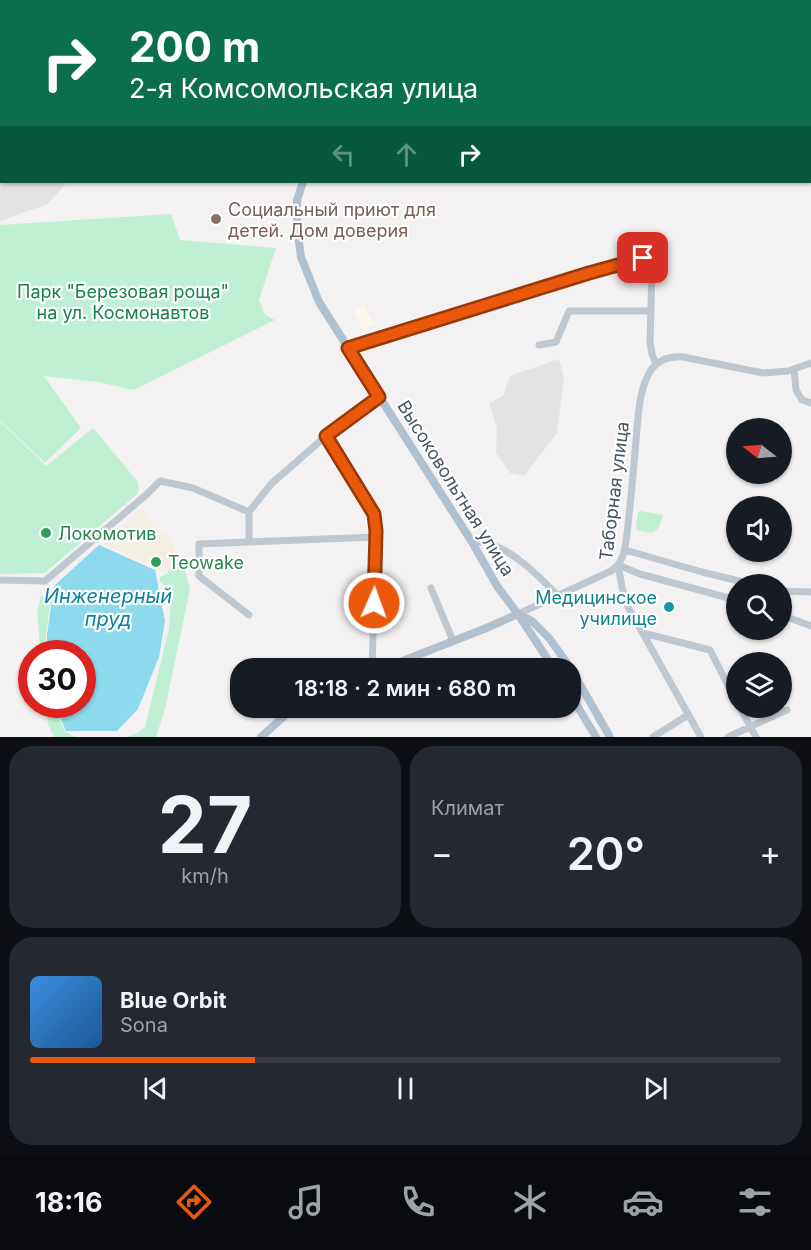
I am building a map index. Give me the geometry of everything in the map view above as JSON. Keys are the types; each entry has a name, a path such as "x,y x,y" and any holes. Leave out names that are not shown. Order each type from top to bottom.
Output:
{"main road":[{"name":"Высоковольтная улица","path":"303,183 297,200 297,227 302,257 319,302 472,542 497,586 547,658"},
{"name":"Высоковольтная улица","path":"518,614 532,621 549,638 570,667 610,737"},
{"path":"410,658 518,614"},
{"path":"581,712 596,737"},
{"path":"261,737 282,718"}],"street":[{"path":"348,348 643,258 651,262 652,270 650,342 656,364 673,356 763,373 788,371 811,363"},
{"path":"539,345 556,342 569,311 651,310"},
{"name":"Таборная улица","path":"656,364 647,376 640,399 624,550 618,565 628,607 701,737"},
{"path":"794,369 796,390 802,400 811,403"},
{"path":"249,542 249,512 271,484 326,436 379,397"},
{"path":"326,436 374,514 376,537 372,658"},
{"path":"0,580 45,581 146,495 159,481 193,488 249,512"},
{"path":"249,615 199,576 199,544 376,537"},
{"path":"472,542 486,543 511,554 544,581 557,595"},
{"path":"624,550 726,578"},
{"path":"518,614 611,571 618,565 640,574 726,597"},
{"path":"431,588 453,641"},
{"path":"792,591 811,592"},
{"path":"792,619 811,626"},
{"path":"643,633 710,650 726,681"},
{"path":"653,737 688,715"},
{"path":"746,718 756,737"},
{"path":"728,737 768,718"}],"shaded area":[{"path":"0,183 66,183 48,204 0,221"},
{"path":"364,305 374,324 363,330 353,311"},
{"path":"559,359 564,378 557,433 524,476 510,473 496,453 497,428 489,403 503,396 510,376"}],"green space":[{"name":"Парк \"Березовая роща\" на ул. Космонавтов","path":"171,214 180,240 276,248 259,300 265,315 275,320 134,390 98,382 44,376 81,428 45,463 0,420 0,225"},
{"name":"Локомотив","path":"0,421 46,466 93,428 138,482 139,490 136,495 45,573 1,574 0,572"},
{"path":"638,512 663,515 655,531 637,530"},
{"path":"177,557 181,557 190,589 165,709 156,737 127,737 145,727 169,629 171,593 159,580 161,576 167,574"},
{"path":"41,596 51,596 46,640 40,640 37,613"},
{"path":"47,718 59,718 65,732 75,737 54,737"}],"sand":[{"path":"143,508 157,531 173,539 176,556 166,573 102,544"}],"water":[{"name":"Инженерный пруд","path":"99,545 155,570 165,621 159,657 138,709 117,731 66,731 60,718 96,718 96,640 47,640 54,586"}],"place":[{"name":"Социальный приют для детей. Дом доверия","path":"216,219"},
{"name":"Локомотив","path":"46,533"},
{"name":"Teowake","path":"156,562"},
{"name":"Медицинское училище","path":"669,607"}],"route":[{"path":"374,603 376,531 374,514 326,436 379,397 348,348 643,258"}]}
